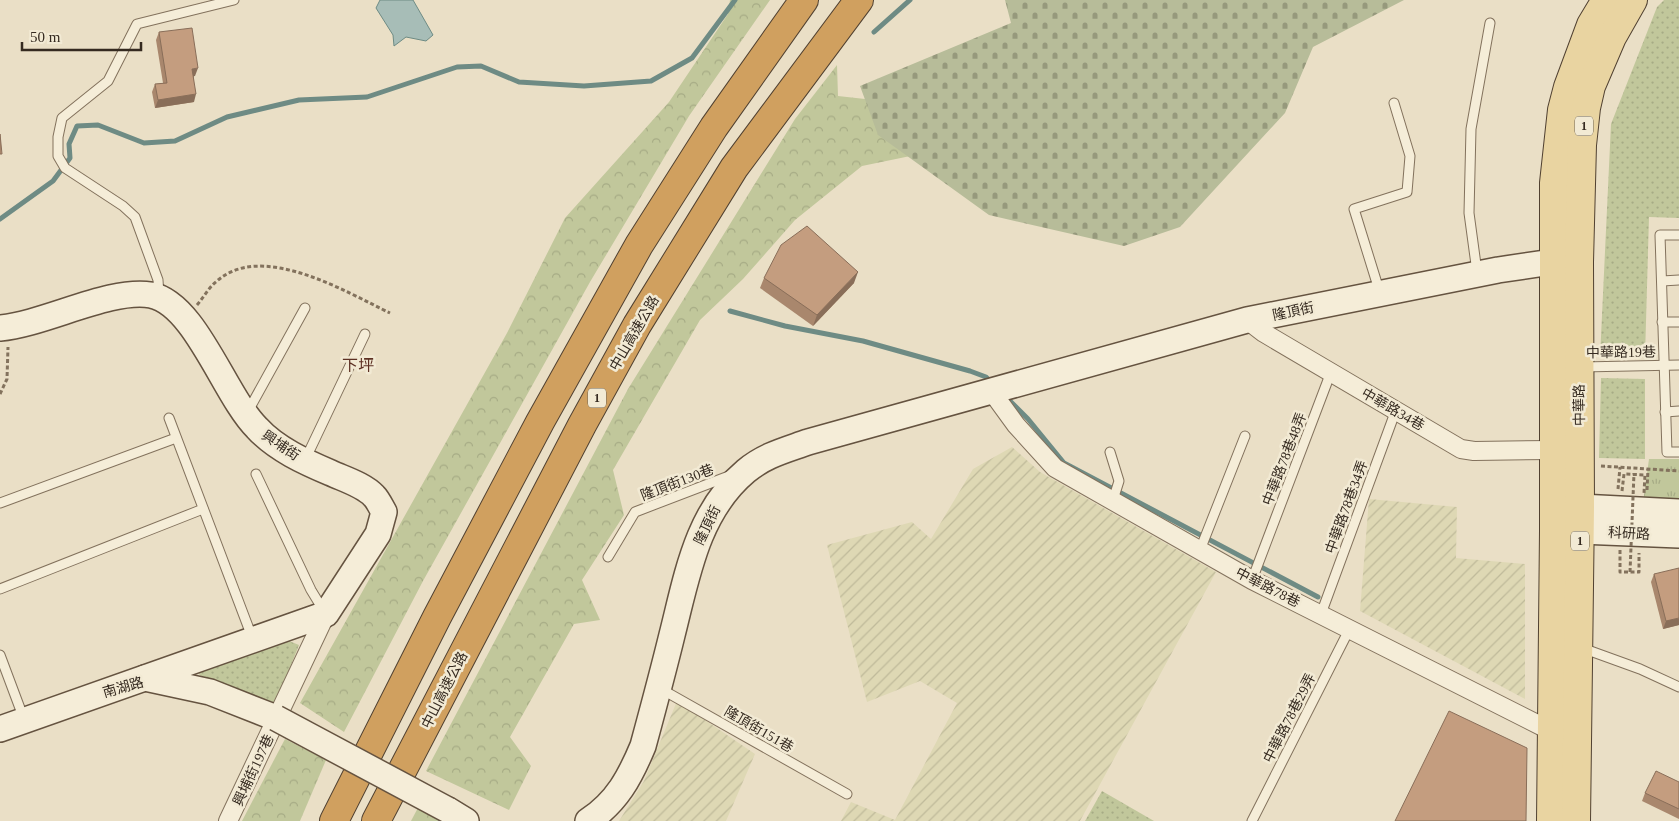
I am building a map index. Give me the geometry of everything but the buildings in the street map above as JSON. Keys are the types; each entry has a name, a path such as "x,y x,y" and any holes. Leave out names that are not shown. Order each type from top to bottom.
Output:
{"highway":[{"path":"334,821 437,617 540,422 639,245 714,127 804,0"},
{"name":"中山高速公路","path":"376,821 582,425 637,325 734,168 859,0"}],"main road":[{"name":"中華路","path":"1565,645 1580,519 1579,367 1554,183 1562,110 1579,54 1591,25 1606,0"},
{"name":"中華路","path":"1550,821 1564,730 1565,645 1552,450 1555,306 1581,177 1586,108 1592,86 1612,36 1633,0"},
{"name":"中華路","path":"1564,730 1576,821"}],"street":[{"name":"隆頂街","path":"588,821 602,812 619,794 643,746 684,584 700,537 722,497 748,469 770,454 1247,320 1477,274 1565,262"},
{"name":"興埔街","path":"4,328 130,295 151,296 169,303 184,316 246,415 273,442 304,461 362,487 374,496 384,512 378,534 326,614 276,718"},
{"name":"中華路34巷","path":"1247,320 1264,333 1461,448 1474,451 1552,450"},
{"name":"中華路78巷","path":"1002,389 1016,425 1055,468 1252,580 1564,730"},
{"name":"科研路","path":"1580,519 1679,512"},
{"name":"科研路","path":"1580,519 1679,535"},
{"path":"145,678 326,614"},
{"name":"南湖路","path":"0,729 145,678 210,692 276,718 457,816"},
{"name":"興埔街197巷","path":"228,821 276,718"}],"lane":[{"path":"159,299 158,280 135,218 123,206 63,164 58,137 62,118 108,81 137,24 234,0"},
{"path":"1477,274 1469,213 1472,129 1490,23"},
{"path":"1380,293 1354,208 1407,192 1410,156 1394,103"},
{"path":"1679,235 1660,235 1667,452 1679,452"},
{"path":"1662,280 1679,280"},
{"path":"246,415 305,308"},
{"path":"1662,322 1679,322"},
{"path":"304,461 365,334"},
{"name":"中華路19巷","path":"1579,367 1679,365"},
{"name":"中華路78巷48弄","path":"1252,580 1331,372"},
{"name":"中華路78巷34弄","path":"1321,614 1396,410"},
{"path":"1665,412 1679,411"},
{"path":"169,418 253,640"},
{"path":"1200,549 1245,436"},
{"path":"0,503 176,438"},
{"path":"1110,452 1119,481 1113,500"},
{"name":"隆頂街130巷","path":"608,556 635,512 748,469"},
{"path":"256,474 311,590 326,614"},
{"path":"0,589 204,509"},
{"name":"中華路78巷29弄","path":"1252,821 1350,628"},
{"path":"1565,645 1640,669 1679,687"},
{"path":"0,656 24,719"},
{"name":"隆頂街151巷","path":"659,687 847,794"}],"path":[{"path":"184,316 190,314 217,280 236,271 266,265 313,276 390,313"},
{"path":"0,394 7,379 4,328"},
{"path":"1595,466 1679,471"},
{"path":"1620,468 1620,493 1624,474 1645,475 1643,503"},
{"path":"1647,494 1648,469"},
{"path":"1630,572 1634,473"},
{"path":"1620,542 1620,572 1639,572 1640,545"}],"shaded area":[{"path":"1012,447 1040,472 1216,572 1080,821 841,821 851,802 895,820 957,703 920,681 867,702 827,545 912,522 931,539 973,469"},
{"path":"1369,499 1457,507 1456,558 1525,564 1525,699 1360,611"},
{"path":"677,701 755,754 726,821 619,821 644,781"}],"green space":[{"path":"730,0 770,0 689,116 590,282 423,581 344,732 300,703 507,333 565,218 669,102 728,14"},
{"path":"1005,0 1404,0 1313,47 1285,113 1180,227 1124,246 989,215 878,135 860,86 1011,23"},
{"path":"1664,0 1679,0 1679,218 1649,217 1645,357 1600,358 1611,124 1657,7"},
{"path":"837,65 838,96 937,107 925,153 862,166 795,220 743,279 700,320 613,470 624,515 582,580 600,620 574,624 510,737 531,766 509,810 426,771 628,389 795,119"},
{"path":"1601,378 1645,379 1645,459 1599,458"},
{"path":"1649,459 1679,459 1679,504 1643,503"},
{"path":"289,641 299,645 276,703 203,680 198,672 201,665"},
{"path":"285,739 326,760 300,821 242,821"},
{"path":"1102,791 1154,821 1085,821"},
{"path":"420,804 444,821 411,821"}],"water":[{"path":"380,0 413,0 433,35 426,41 406,37 394,46 393,35 376,8"}],"waterway":[{"path":"0,219 53,181 70,158 69,144 77,126 98,125 144,143 175,141 227,117 299,100 367,97 457,67 481,66 519,82 584,86 651,81 692,58 735,0"},
{"path":"874,32 910,0"},
{"path":"730,311 785,326 863,341 970,371 986,377 993,384"},
{"path":"1004,395 1028,419 1064,463 1318,597"}],"district":[{"name":"下坪","path":"358,365"}]}
